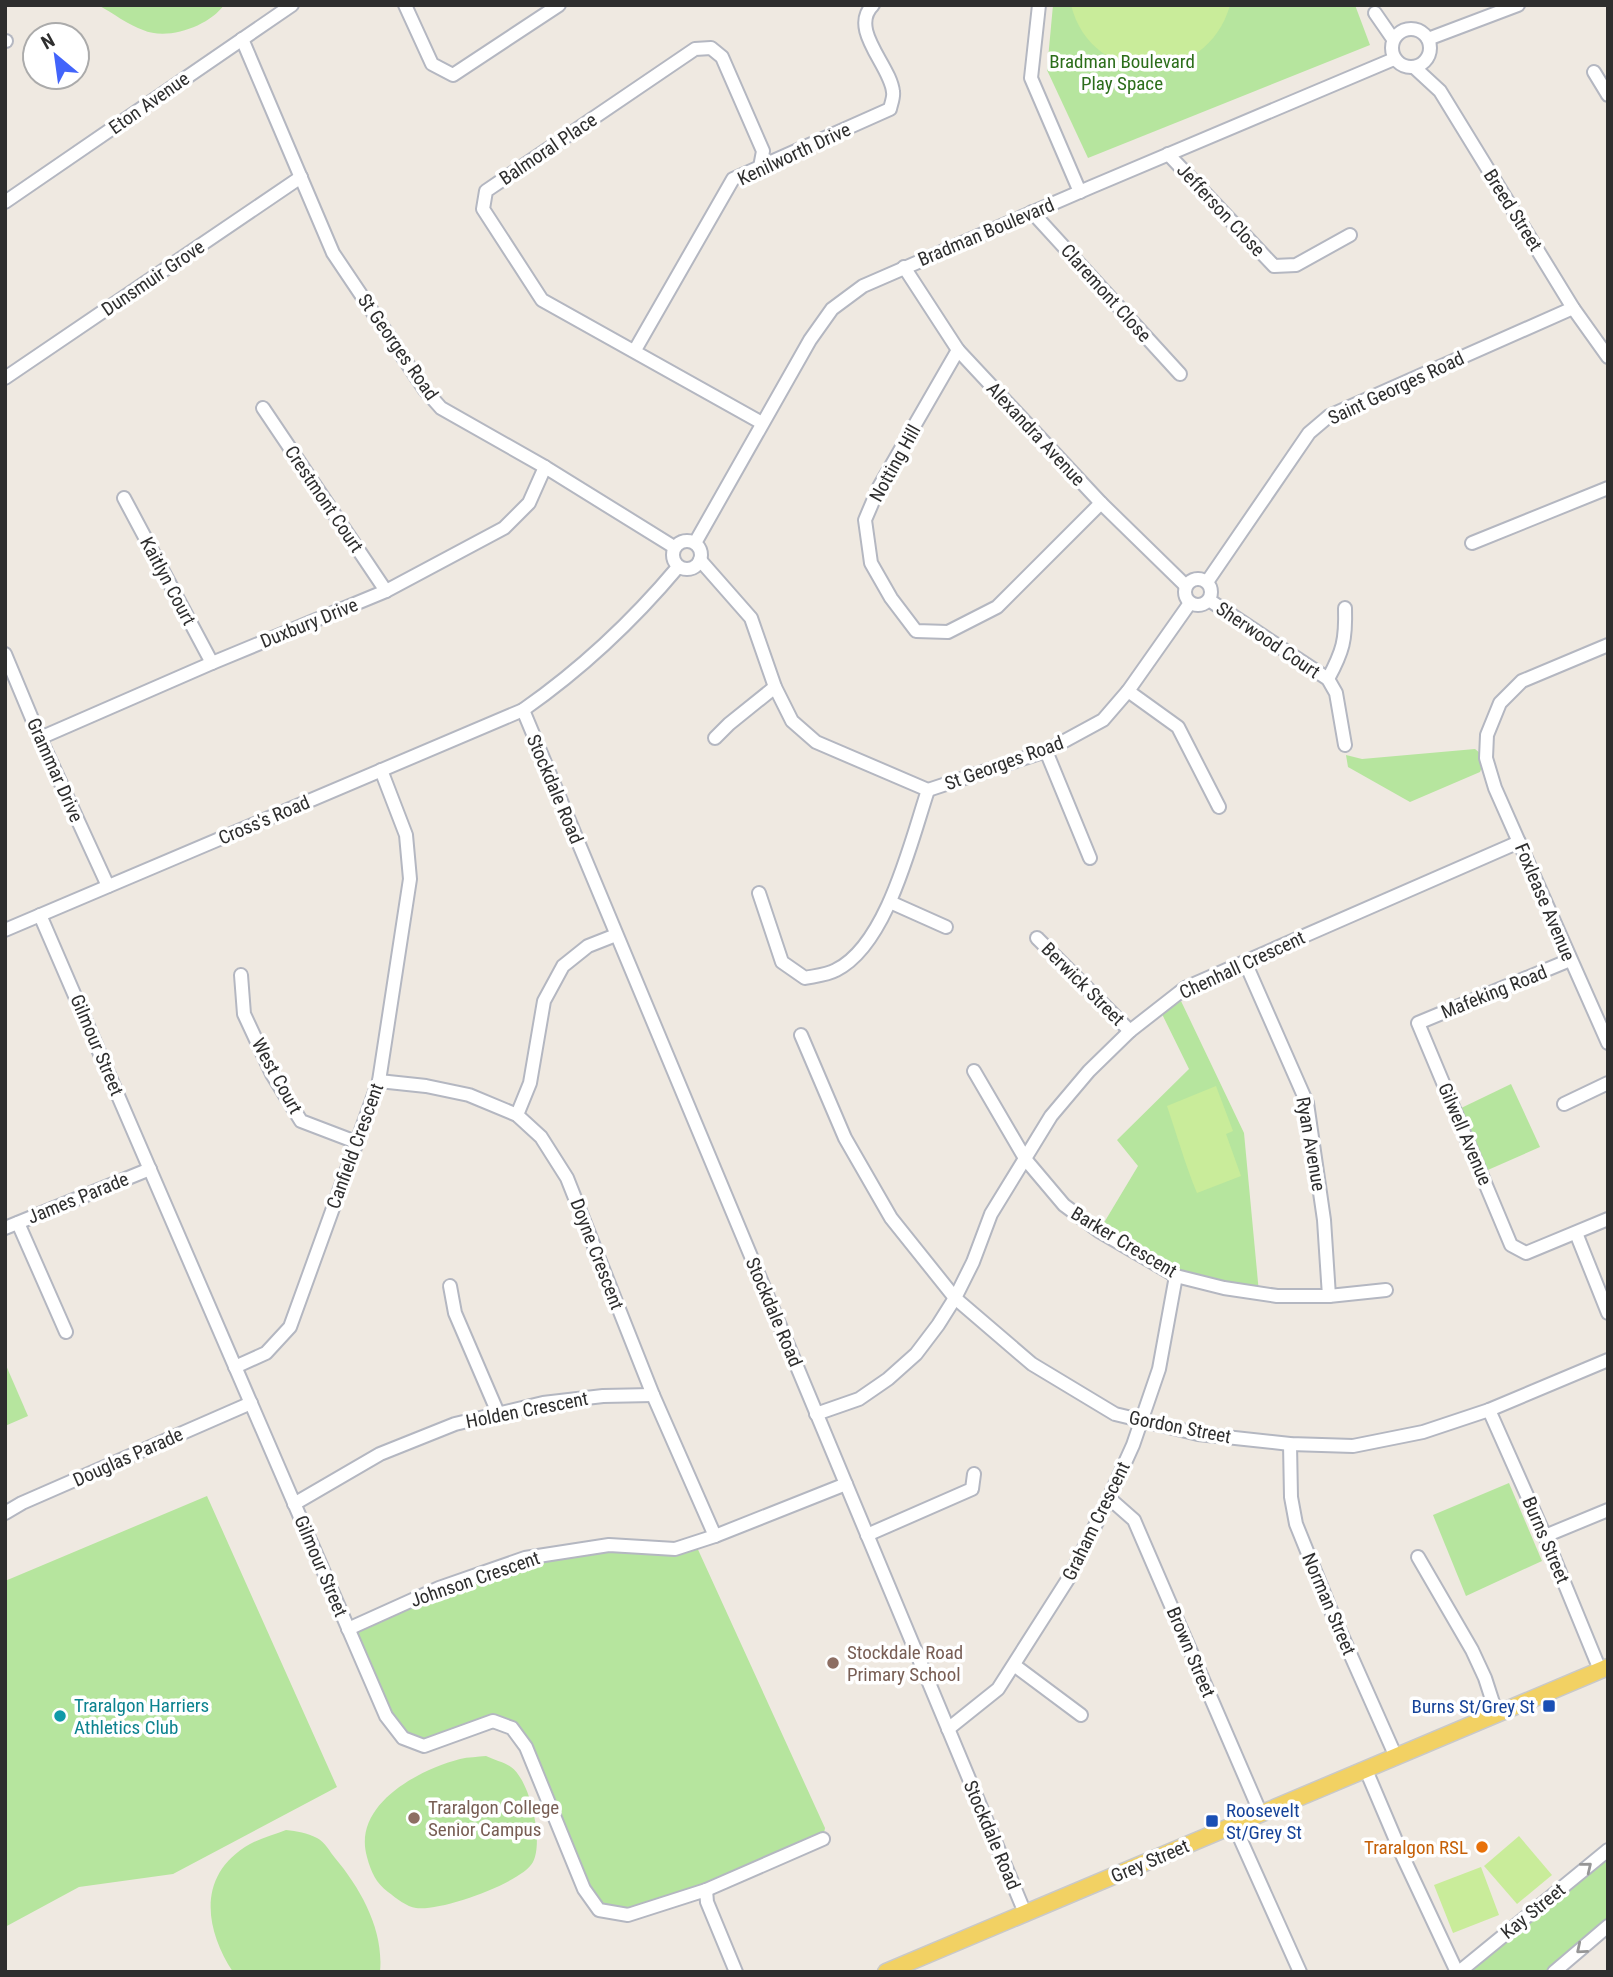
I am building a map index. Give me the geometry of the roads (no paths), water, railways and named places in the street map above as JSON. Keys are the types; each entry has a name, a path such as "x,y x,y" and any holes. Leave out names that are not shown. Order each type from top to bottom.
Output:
{"main road":[{"name":"Grey Street","path":"886,1972 1604,1669"}],"street":[{"name":"Eton Avenue","path":"5,202 292,5"},
{"path":"405,5 432,64 453,75 559,5"},
{"name":"Kenilworth Drive","path":"635,350 733,179 890,109 893,92 863,24 873,5"},
{"path":"1039,5 1031,78 1080,192"},
{"path":"1428,39 1518,5"},
{"path":"1375,13 1393,39"},
{"path":"1428,57 1413,67 1403,66 1394,59 1391,49 1393,39 1401,30 1413,28 1423,33 1430,45 1428,57 1440,91"},
{"name":"St Georges Road","path":"242,38 333,253 425,390 441,408 545,467 674,547"},
{"name":"Balmoral Place","path":"760,167 763,151 722,57 711,48 695,49 486,191 483,208 542,300 762,423"},
{"name":"Bradman Boulevard","path":"695,543 810,340 832,309 863,286 1394,59"},
{"name":"Breed Street","path":"1413,67 1440,91 1573,308 1608,357"},
{"path":"1594,72 1608,95"},
{"name":"Jefferson Close","path":"1168,154 1273,267 1296,265 1350,235"},
{"name":"Dunsmuir Grove","path":"5,378 301,177"},
{"name":"Claremont Close","path":"1032,212 1180,374"},
{"name":"Alexandra Avenue","path":"904,267 958,351 1101,503 1186,586"},
{"name":"Saint Georges Road","path":"1207,582 1309,433 1329,416 1573,308"},
{"name":"Notting Hill","path":"958,351 879,487 865,520 871,563 891,598 916,631 948,632 998,607 1101,503"},
{"name":"Crestmont Court","path":"263,408 386,591"},
{"name":"Duxbury Drive","path":"40,738 386,591 504,528 529,503 545,467"},
{"path":"1472,544 1608,488"},
{"name":"Kaitlyn Court","path":"124,498 212,663"},
{"path":"684,541 695,543 701,551 700,560 691,569 678,566 672,557 674,547 684,541"},
{"name":"St Georges Road","path":"700,560 751,618 775,687 792,721 816,742 928,790 1046,751 1103,720 1128,691 1190,603"},
{"path":"523,710 566,680 607,642 649,601 678,566"},
{"path":"1198,579 1207,582 1211,590 1209,600 1198,606 1190,603 1185,595 1186,586 1198,579"},
{"name":"Sherwood Court","path":"1209,600 1328,679 1336,692 1345,745"},
{"name":"Sherwood Court","path":"1328,679 1339,659 1346,636 1345,608"},
{"name":"Foxlease Avenue","path":"1608,645 1522,681 1500,703 1487,735 1486,758 1495,788 1608,1043"},
{"name":"Grammar Drive","path":"5,654 108,886"},
{"path":"715,738 775,687"},
{"path":"1128,691 1178,727 1219,807"},
{"name":"Cross's Road","path":"5,930 523,710"},
{"name":"Stockdale Road","path":"523,710 1025,1913"},
{"path":"1046,751 1090,858"},
{"name":"Canfield Crescent","path":"235,1367 266,1353 290,1327 379,1081 410,879 406,835 381,770"},
{"path":"759,893 782,962 805,978 836,970 863,950 890,902 928,790"},
{"name":"Chenhall Crescent","path":"816,1414 859,1399 888,1379 916,1354 955,1297 992,1214 1051,1116 1089,1072 1130,1031 1185,988 1519,842"},
{"path":"890,902 946,927"},
{"name":"Gilmour Street","path":"40,915 386,1716 403,1738 424,1746 493,1721 512,1728 526,1747 584,1889 599,1910 628,1915 706,1890"},
{"path":"517,1115 530,1083 544,1001 563,966 588,946 616,934"},
{"name":"Berwick Street","path":"1037,938 1130,1031"},
{"name":"Mafeking Road","path":"1418,1023 1570,960"},
{"name":"Ryan Avenue","path":"1245,962 1286,1050 1307,1103 1324,1220 1329,1296"},
{"name":"West Court","path":"241,975 244,1014 272,1074 301,1121 356,1142"},
{"name":"Gilwell Avenue","path":"1418,1023 1511,1245 1526,1253 1576,1233"},
{"name":"Gordon Street","path":"802,1035 845,1138 884,1206 955,1297 1032,1364 1115,1414 1198,1434 1290,1444 1353,1446 1423,1432 1489,1410 1608,1360"},
{"name":"Barker Crescent","path":"974,1071 1026,1160 1063,1205 1099,1231 1176,1276 1277,1296 1329,1296 1386,1290"},
{"name":"Doyne Crescent","path":"379,1081 426,1086 469,1095 517,1115 541,1137 567,1178 653,1395 715,1536"},
{"path":"1564,1104 1608,1083"},
{"name":"James Parade","path":"11,1225 150,1169"},
{"path":"1608,1219 1576,1233 1608,1312"},
{"path":"11,1225 66,1332"},
{"name":"Graham Crescent","path":"948,1729 998,1689 1070,1576 1110,1498 1133,1445 1159,1369 1176,1276"},
{"path":"450,1286 455,1313 498,1413"},
{"name":"Holden Crescent","path":"294,1503 380,1454 455,1424 543,1404 603,1396 653,1395"},
{"name":"Douglas Parade","path":"5,1513 22,1503 251,1403"},
{"name":"Burns Street","path":"1489,1410 1604,1669"},
{"name":"Norman Street","path":"1290,1444 1291,1497 1296,1524 1396,1757"},
{"path":"867,1535 972,1489 974,1474"},
{"name":"Johnson Crescent","path":"348,1629 439,1588 525,1558 608,1545 676,1549 846,1484"},
{"name":"Brown Street","path":"1110,1498 1135,1520 1261,1814"},
{"path":"1545,1536 1608,1510"},
{"path":"1418,1557 1472,1650 1497,1715"},
{"path":"1014,1665 1081,1715"},
{"path":"1366,1770 1408,1869 1458,1972"},
{"path":"1234,1825 1300,1972"},
{"path":"736,1972 707,1902 706,1890 823,1839"},
{"name":"Kay Street","path":"1458,1972 1608,1850"},
{"path":"1554,1972 1608,1926"}],"place":[{"name":"Stockdale Road Primary School","path":"833,1663"},
{"name":"Burns St/Grey St","path":"1549,1706"},
{"name":"Traralgon Harriers Athletics Club","path":"60,1716"},
{"name":"Traralgon College Senior Campus","path":"414,1818"},
{"name":"Roosevelt St/Grey St","path":"1212,1821"},
{"name":"Traralgon RSL","path":"1482,1847"}],"park label":[{"name":"Bradman Boulevard Play Space","path":"1122,72"}]}
